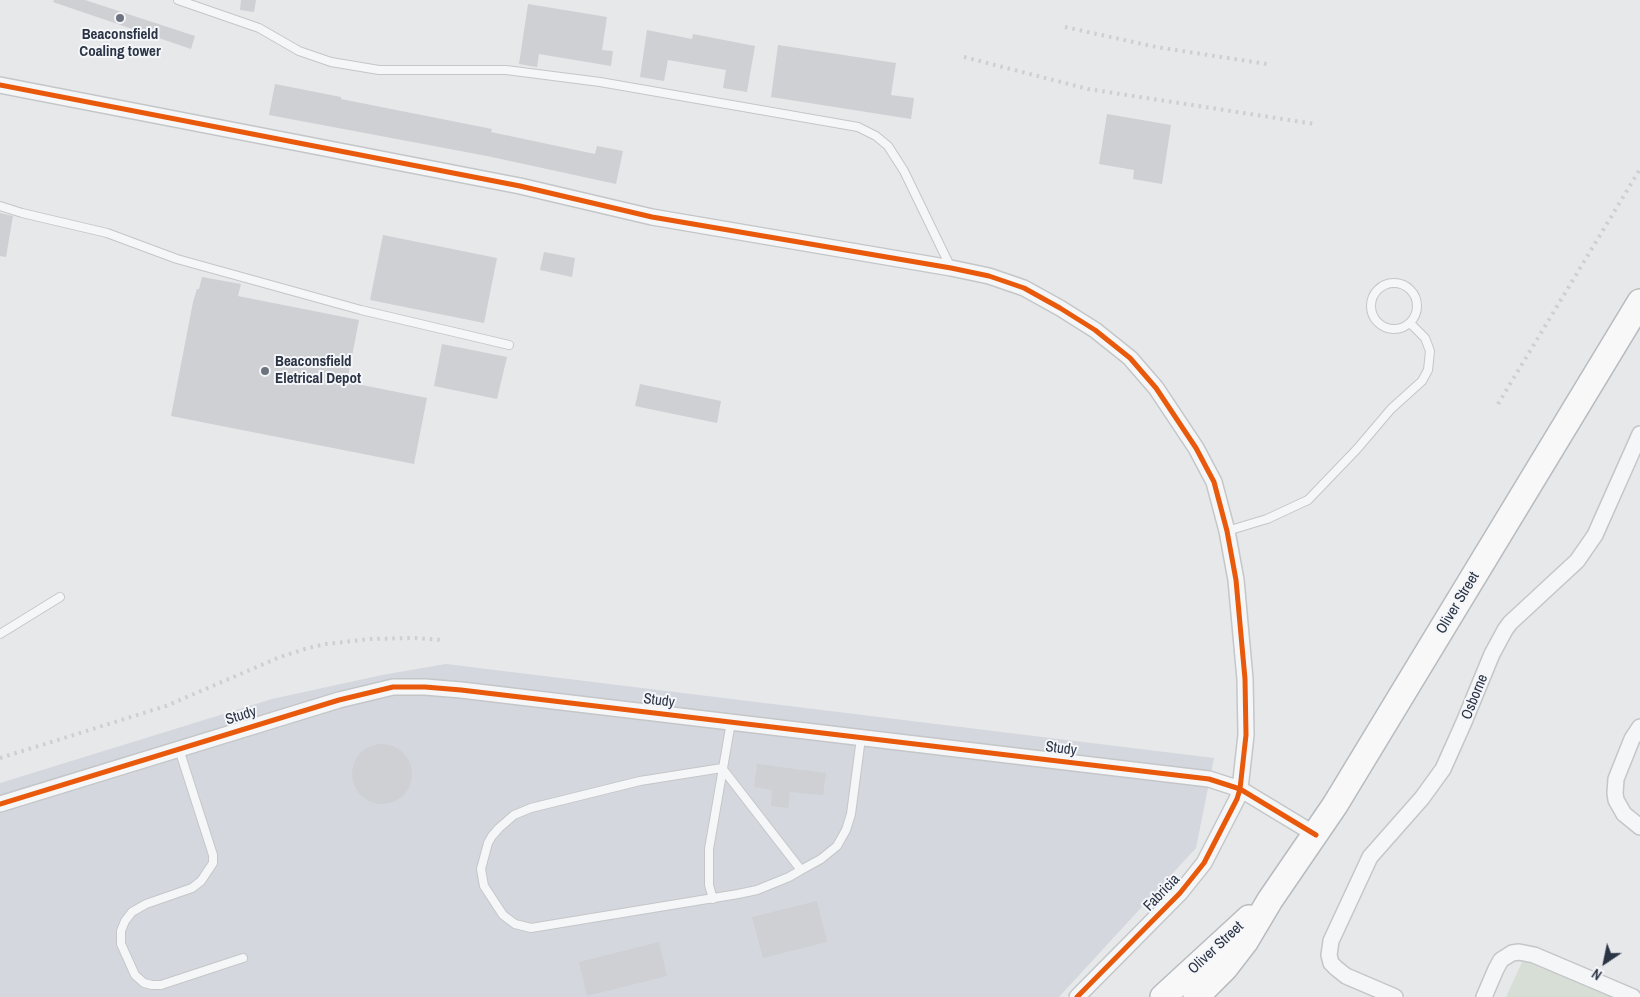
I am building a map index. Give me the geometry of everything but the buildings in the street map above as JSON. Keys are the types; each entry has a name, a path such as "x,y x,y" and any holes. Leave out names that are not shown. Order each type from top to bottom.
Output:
{"highway":[{"name":"Oliver Street","path":"1196,997 1225,968 1246,942 1270,900 1316,835 1640,302"},
{"name":"Oliver Street","path":"1163,997 1270,900"},
{"path":"1211,997 1225,968"}],"street":[{"name":"Fabricia","path":"0,86 510,184 652,217 989,276 1024,288 1095,330 1130,358 1156,388 1196,448 1214,482 1227,531 1236,580 1245,679 1246,735 1240,789 1226,823 1204,863 1193,878 1077,997"},
{"name":"Osborne","path":"1394,997 1346,976 1336,968 1331,963 1329,955 1331,941 1365,865 1376,849 1422,798 1443,769 1492,654 1505,630 1510,623 1577,561 1595,535 1640,434"},
{"name":"Study","path":"0,804 339,700 393,687 425,687 1209,779 1240,789 1316,835"},
{"path":"1640,727 1632,739 1616,779 1615,793 1616,800 1624,814 1640,827"},
{"path":"1484,997 1496,969 1505,956 1519,952 1534,955 1633,997"}],"lane":[{"path":"178,0 259,28 299,51 331,62 379,70 506,70 600,82 858,127 876,136 888,146 904,171 951,268"},
{"path":"0,206 106,233 177,258 361,310 509,345"},
{"path":"1396,282 1410,288 1417,302 1415,317 1410,323 1397,329 1382,325 1373,313 1371,306 1376,292 1382,286 1396,282"},
{"path":"1227,531 1263,520 1308,500 1391,410 1422,381 1428,370 1430,351 1425,338 1410,323"},
{"path":"0,634 60,598"},
{"path":"713,898 709,885 710,849 731,722"},
{"path":"722,768 640,781 531,808 514,815 499,828 488,843 481,869 484,886 503,915 515,924 531,928 756,890 801,870 821,859 837,846 846,830 851,814 861,738"},
{"path":"179,748 213,855 212,863 201,881 192,888 146,904 132,912 125,921 121,931 121,944 135,975 144,983 152,985 161,985 242,958"},
{"path":"722,768 801,870"}],"shaded area":[{"path":"446,664 1214,758 1196,848 1059,997 0,997 0,783 272,699 382,675"},
{"path":"1523,960 1610,997 1506,997"}],"railway":[{"path":"1065,27 1156,47 1267,64"},
{"path":"964,57 1088,89 1315,124"},
{"path":"1498,404 1640,169"},
{"path":"0,758 166,706 280,657 308,648 370,639 415,638 442,640"}],"cycle path":[{"path":"0,85 520,186 652,217 989,276 1024,288 1060,308 1095,330 1130,358 1156,388 1196,448 1214,482 1227,531 1236,580 1245,679 1246,735 1240,789 1237,799 1204,863 1180,893 1077,997"},
{"path":"0,804 339,700 393,687 425,687 1209,779 1240,789 1316,835"}],"place":[{"name":"Beaconsfield Coaling tower","path":"120,18"},
{"name":"Beaconsfield Eletrical Depot","path":"265,371"}]}
